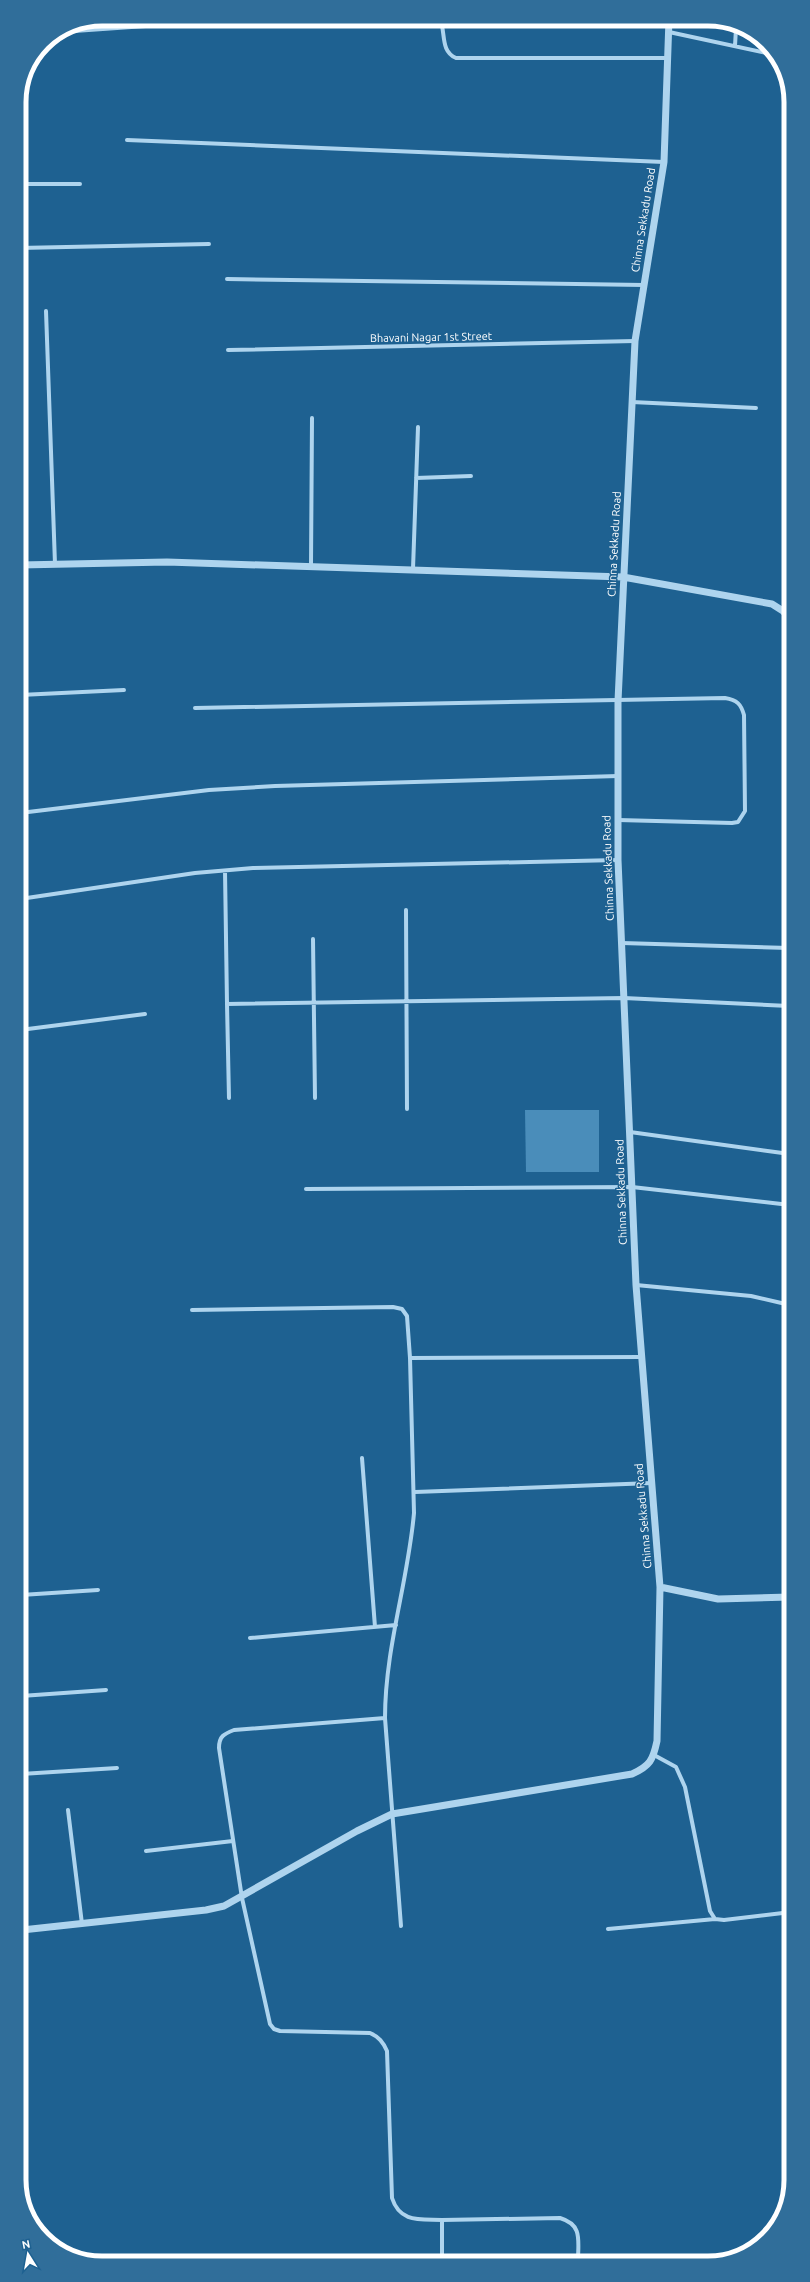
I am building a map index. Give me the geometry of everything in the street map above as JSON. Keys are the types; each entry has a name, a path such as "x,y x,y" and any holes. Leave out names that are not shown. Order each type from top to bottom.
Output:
{"street":[{"path":"75,31 145,26"},
{"path":"441,26 446,50 450,55 456,58 668,58"},
{"name":"Chinna Sekkadu Road","path":"654,1755 658,1741 660,1587 636,1285 618,860 618,701 635,341 664,162 669,26"},
{"path":"669,32 766,53"},
{"path":"735,46 736,32"},
{"path":"127,140 664,162"},
{"path":"26,184 80,184"},
{"path":"26,248 210,244"},
{"path":"227,279 644,285"},
{"path":"46,311 55,564"},
{"name":"Bhavani Nagar 1st Street","path":"228,350 635,341"},
{"path":"632,402 756,408"},
{"path":"311,566 312,418"},
{"path":"413,569 418,427"},
{"path":"416,478 471,476"},
{"path":"26,565 167,562 623,577 772,604 783,610"},
{"path":"26,695 124,690"},
{"path":"195,708 725,698 734,700 741,706 744,715 745,803 742,817 738,822 618,820"},
{"path":"26,812 209,790 275,786 618,776"},
{"path":"26,898 225,870 253,868 618,860"},
{"path":"225,870 229,1098"},
{"path":"406,910 408,1001 407,1109"},
{"path":"313,939 315,1098"},
{"path":"622,943 784,948"},
{"path":"227,1004 624,998 784,1006"},
{"path":"26,1029 145,1014"},
{"path":"630,1132 784,1153"},
{"path":"306,1189 632,1187 784,1204"},
{"path":"636,1285 751,1296 784,1304"},
{"path":"192,1310 392,1307 402,1308 407,1316 410,1358 414,1492 412,1537 388,1667 385,1718 402,1926"},
{"path":"410,1358 641,1357"},
{"path":"362,1458 375,1627"},
{"path":"414,1492 652,1483"},
{"path":"660,1587 718,1599 784,1597"},
{"path":"26,1595 98,1590"},
{"path":"250,1638 396,1625"},
{"path":"26,1696 106,1690"},
{"path":"385,1718 234,1730 223,1734 219,1740 218,1748 242,1898 270,2024 274,2029 290,2032 370,2034 378,2037 383,2043 387,2051 392,2198 395,2208 402,2215 411,2218 442,2220 560,2218 570,2221 576,2226 578,2236 578,2256"},
{"path":"26,1930 206,1910 224,1906 242,1898 357,1831 392,1814 632,1774 646,1768 654,1755 676,1767 685,1787 710,1911 715,1919"},
{"path":"26,1774 117,1768"},
{"path":"68,1810 82,1924"},
{"path":"146,1851 233,1841"},
{"path":"608,1930 715,1919 724,1920 784,1913"},
{"path":"442,2220 442,2256"}],"building":[{"path":"525,1110 599,1110 599,1172 526,1172"}]}
